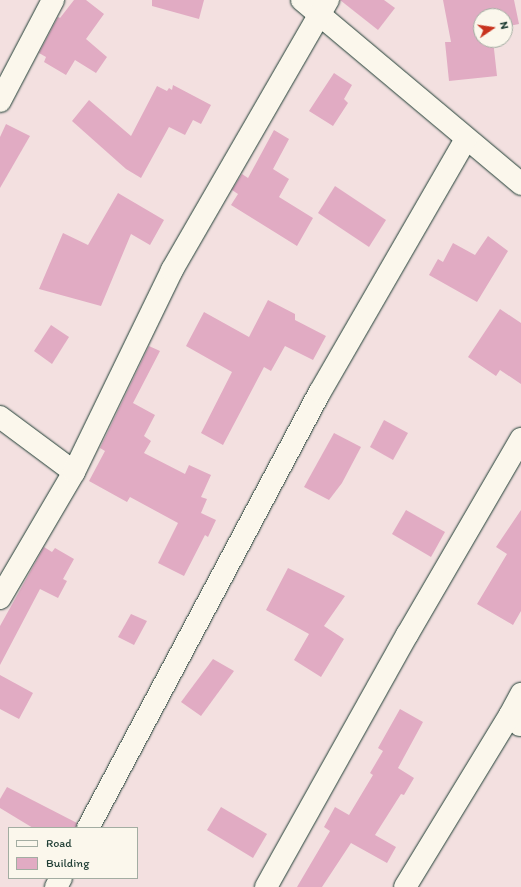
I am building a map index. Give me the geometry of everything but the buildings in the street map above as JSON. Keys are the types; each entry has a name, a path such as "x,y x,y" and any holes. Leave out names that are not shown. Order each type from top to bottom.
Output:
{"street":[{"path":"0,101 54,0"},
{"path":"302,0 323,7 466,139 521,184"},
{"path":"0,598 74,472 172,270 323,7"},
{"path":"89,827 320,392 466,139"},
{"path":"0,417 74,472"},
{"path":"266,887 407,635 521,439"},
{"path":"405,887 516,721 521,694"}]}
